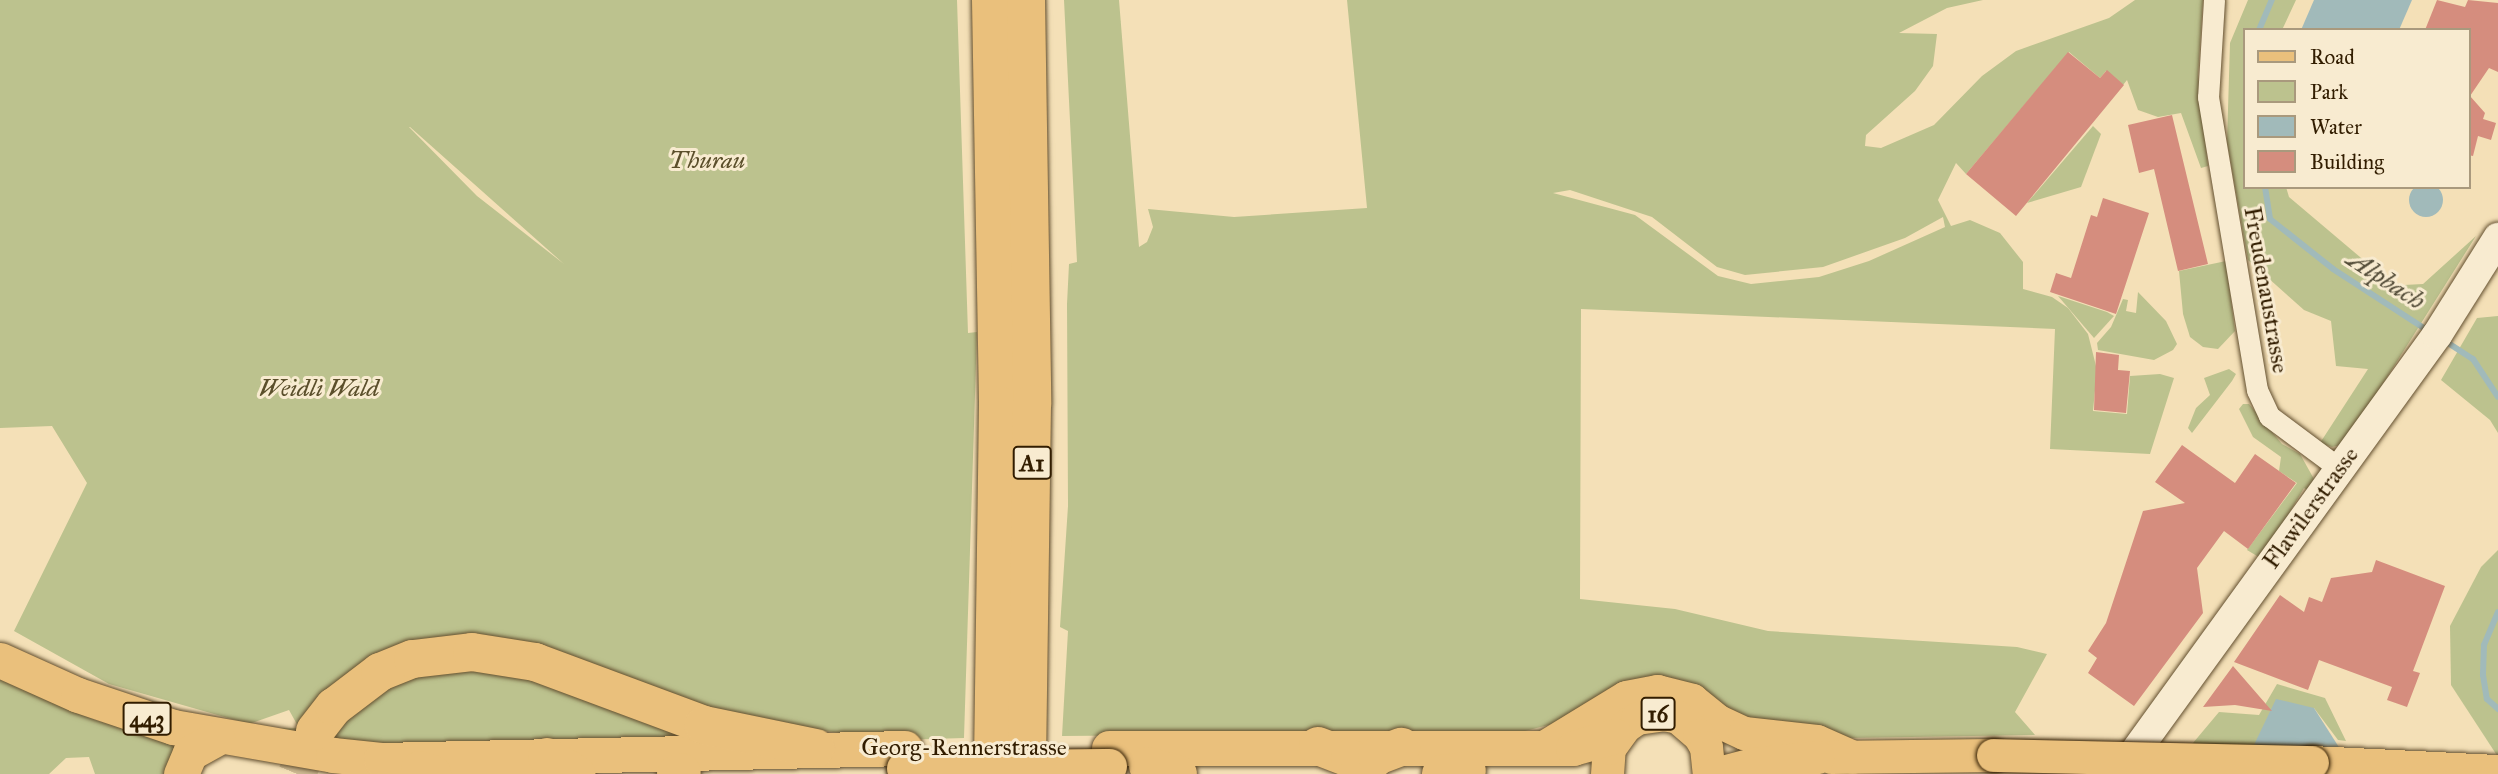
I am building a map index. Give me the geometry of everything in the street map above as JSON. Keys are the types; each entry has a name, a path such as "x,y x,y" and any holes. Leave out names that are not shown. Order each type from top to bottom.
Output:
{"highway":[{"name":"A1","path":"991,0 998,405 993,774"},
{"name":"A1","path":"1026,0 1032,349 1028,762"},
{"path":"316,731 334,707 380,672 413,659 472,652 536,662 704,725 816,748"},
{"name":"Georg-Rennerstrasse","path":"12,666 78,695 218,738 381,760 562,766 816,748 904,758"},
{"path":"976,774 978,726 995,686"},
{"name":"Georg-Rennerstrasse","path":"673,773 904,758 1109,757 1318,746 1401,747 1554,741 1586,748 1615,736"},
{"path":"181,774 190,753 218,738"},
{"path":"1318,746 1350,758 1362,773 1377,756 1401,747"},
{"name":"Georg-Rennerstrasse","path":"1109,757 1163,770 1575,774"},
{"name":"Georg-Rennerstrasse","path":"381,760 426,772 482,774"}],"main road":[{"name":"Flawilerstrasse","path":"2119,774 2410,372 2493,247"},
{"path":"1554,741 1626,697 1657,691 1692,701 1718,721 1744,733 1817,741 1853,757"},
{"name":"16","path":"1607,774 1615,736 1637,718 1664,714 1678,717 1699,734 1748,750 1818,757 1993,755 2498,771"},
{"name":"16","path":"1699,734 1706,747 1709,774"},
{"name":"16","path":"1715,774 1752,764 1818,757"},
{"path":"1786,774 1853,757"}],"street":[{"name":"Freudenaustrasse","path":"2214,0 2208,97 2257,390 2269,416 2340,469"}],"green space":[{"name":"Weidli Wald","path":"0,0 957,0 968,333 977,332 964,738 900,740 741,721 470,639 346,703 460,658 720,736 367,745 253,729 299,728 289,710 249,724 109,684 14,631 87,483 52,426 0,428","holes":["410,127 564,264 477,196"]},
{"path":"1064,0 1119,0 1139,247 1147,242 1153,227 1148,209 1234,217 1367,208 1347,0 1983,0 1947,8 1899,33 1937,34 1933,66 1915,91 1866,135 1865,146 1881,148 1934,125 1982,76 2016,51 2109,18 2135,0 2203,0 2198,75 2208,166 2201,168 2181,113 2158,117 2138,110 2127,80 2123,85 2106,71 2100,78 2069,52 1966,174 1956,163 1938,200 1951,226 1970,220 2000,233 2023,262 2023,289 2052,297 2068,308 2088,334 2097,370 2093,411 2127,414 2130,376 2160,374 2174,378 2150,454 2050,449 2055,329 1581,309 1580,599 1675,609 1768,631 2017,647 2047,654 2015,712 2035,735 1849,738 1580,717 1521,732 1062,736 1068,631 1060,627 1068,506 1067,304 1069,264 1077,262","holes":["1570,190 1652,217 1717,267 1745,275 1823,267 1905,238 1943,217 1945,227 1869,261 1819,277 1751,284 1718,276 1635,215 1553,193"]},
{"path":"2248,0 2296,0 2283,28 2242,28 2242,189 2287,189 2289,197 2386,279 2404,285 2423,284 2476,236 2345,444 2332,447 2320,443 2368,369 2336,366 2331,321 2304,310 2248,260 2227,142 2230,43"},
{"path":"2093,126 2101,134 2081,187 2027,203"},
{"path":"2226,261 2235,331 2218,349 2203,347 2190,337 2183,314 2179,271"},
{"path":"2138,292 2166,321 2177,344 2173,350 2154,360 2098,350 2097,343 2111,327 2123,299 2128,300 2126,311 2136,313"},
{"path":"2058,296 2107,312 2114,316 2094,338"},
{"path":"2498,316 2498,433 2490,420 2441,380 2477,318"},
{"path":"2229,369 2236,374 2232,381 2192,433 2188,428 2196,408 2210,395 2204,378"},
{"path":"2243,404 2249,404 2282,444 2300,454 2314,479 2310,492 2304,488 2262,559 2247,550 2297,483 2279,471 2281,457 2253,437 2239,409"},
{"path":"2498,550 2498,757 2451,685 2450,626 2481,567"},
{"path":"0,677 95,720 181,744 172,774 95,774 89,757 66,758 49,774 0,774"},
{"path":"2277,684 2325,698 2346,741 2338,740 2314,708 2240,774 2167,774 2219,712 2259,715"}],"water":[{"path":"2314,0 2412,0 2400,28 2302,28"},
{"path":"2414,189 2438,189 2443,200 2438,212 2426,217 2414,212 2409,200"},
{"path":"2276,699 2314,708 2356,774 2240,774"}],"building":[{"path":"2437,0 2465,7 2468,0 2498,3 2498,72 2489,68 2470,96 2470,28 2426,28"},
{"path":"2068,52 2100,78 2107,70 2124,85 2016,216 1966,174"},
{"path":"2470,96 2485,113 2483,119 2496,123 2491,140 2478,136 2473,156 2470,155"},
{"path":"2172,115 2208,264 2178,271 2154,169 2139,173 2128,125"},
{"path":"2103,198 2149,213 2116,314 2050,292 2056,273 2071,278 2091,215 2097,217"},
{"path":"2096,352 2119,355 2118,370 2130,371 2126,413 2094,410"},
{"path":"2182,445 2235,483 2255,454 2296,483 2248,549 2224,531 2197,568 2203,613 2134,706 2088,673 2097,658 2088,651 2106,623 2143,511 2185,503 2155,482"},
{"path":"2376,560 2445,586 2413,671 2420,673 2407,707 2387,700 2392,687 2319,660 2308,690 2234,662 2280,595 2304,612 2309,597 2322,602 2331,578 2372,572"},
{"path":"2233,666 2272,711 2235,705 2203,707"}],"waterway":[{"name":"Alpbach","path":"2260,28 2272,0"},
{"name":"Alpbach","path":"2265,189 2270,219 2333,269 2430,332"},
{"name":"Alpbach","path":"2442,339 2473,359 2498,397"},
{"name":"Alpbach","path":"2498,612 2484,645 2483,675 2487,699 2498,709"}],"tunnel":[{"path":"297,774 315,731"}],"park label":[{"name":"Thurau","path":"707,161"}]}
